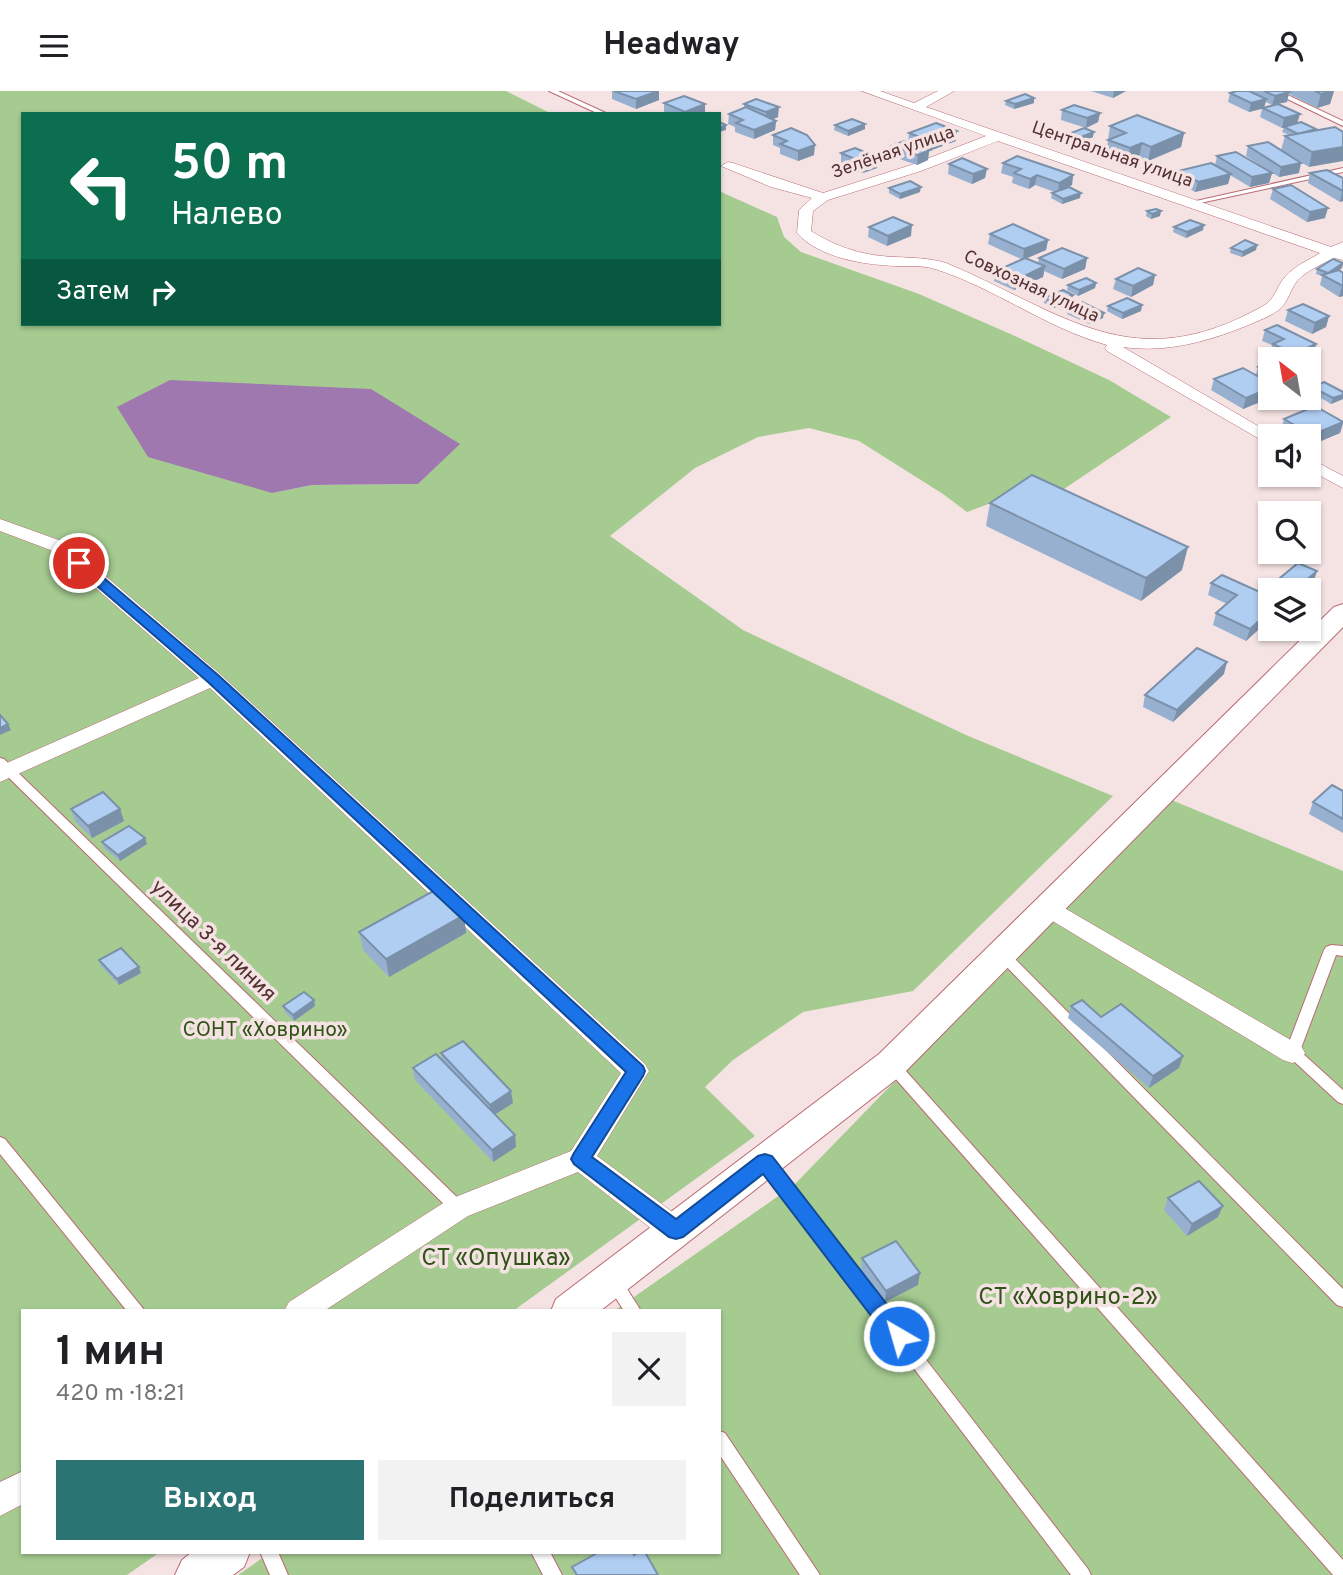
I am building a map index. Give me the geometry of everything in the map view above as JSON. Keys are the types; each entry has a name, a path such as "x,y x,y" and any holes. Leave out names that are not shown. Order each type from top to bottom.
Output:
{"street":[{"name":"Центральная улица","path":"868,91 1191,203 1340,251"},
{"path":"915,107 948,91"},
{"name":"Зелёная улица","path":"723,164 776,184 823,197 916,168 998,136"},
{"name":"Совхозная улица","path":"823,197 806,210 804,233 830,250 870,260 938,265 1100,340 1138,347 1176,345 1206,337 1275,306 1286,292 1291,278 1340,251"},
{"path":"1100,340 1258,433"},
{"path":"1321,470 1343,483"},
{"path":"0,525 60,547 213,679 636,1071 581,1159 458,1208 302,1309"},
{"path":"573,1309 613,1281 891,1064 1003,955 1343,612"},
{"path":"3,769 213,679"},
{"path":"1049,908 1292,1052"},
{"path":"581,1159 676,1231"},
{"path":"0,1500 21,1487"},
{"path":"197,1575 226,1554"}],"lane":[{"path":"552,91 600,112"},
{"path":"1275,91 1343,124"},
{"path":"1191,203 1343,170"},
{"name":"улица 3-я линия","path":"3,769 458,1208"},
{"path":"1343,951 1331,950 1292,1052 1343,1098"},
{"path":"1003,955 1343,1300"},
{"path":"891,1064 1343,1573"},
{"path":"0,1143 135,1309"},
{"path":"765,1162 1082,1575"},
{"path":"613,1281 632,1309"},
{"path":"721,1442 811,1575"},
{"path":"270,1554 279,1575"},
{"path":"541,1554 553,1575"}],"green space":[{"path":"0,91 506,91 548,112 21,112 21,326 721,326 721,192 777,217 784,237 801,252 919,294 1015,336 1109,380 1171,417 1058,493 1037,486 967,512 859,441 809,428 758,437 695,468 610,536 743,630 966,735 1113,796 913,991 803,1012 733,1060 705,1087 755,1136 516,1309 21,1309 21,1554 157,1554 127,1575 0,1575","holes":["459,444 418,484 312,485 272,493"]},
{"name":"СТ «Ховрино-2»","path":"1169,799 1343,871 1343,1575 238,1575 268,1554 721,1554 721,1309 617,1309 794,1185"}],"shaded area":[{"path":"170,380 371,389 460,444 418,484 312,485 272,493 148,457 117,407"}],"building":[{"path":"614,91 658,91 636,99"},
{"path":"1249,91 1266,99 1251,103 1230,93"},
{"path":"1264,91 1286,91 1289,92 1275,96"},
{"path":"1025,94 1034,98 1015,104 1006,101"},
{"path":"684,96 705,104 685,112 664,103"},
{"path":"756,99 779,107 766,112 744,104"},
{"path":"1278,104 1300,114 1284,118 1263,108"},
{"path":"1074,105 1100,113 1087,118 1062,110"},
{"path":"746,107 776,121 754,130 736,123 743,120 729,114"},
{"path":"1137,115 1184,133 1151,147 1142,143 1130,148 1108,140 1126,133 1110,126"},
{"path":"852,119 865,124 848,131 835,125"},
{"path":"1301,122 1316,129 1298,134 1284,127"},
{"path":"936,123 957,131 930,141 909,133"},
{"path":"1335,127 1343,132 1343,147 1312,152 1285,136"},
{"path":"791,128 807,135 815,145 798,151 780,144 787,141 773,135"},
{"path":"1084,128 1094,132 1076,139 1066,135"},
{"path":"904,141 930,150 918,155 892,146"},
{"path":"1268,142 1301,163 1281,167 1248,146"},
{"path":"855,148 878,158 864,163 841,153"},
{"path":"1236,152 1272,173 1252,177 1217,156"},
{"path":"1017,156 1073,175 1059,183 1037,175 1030,179 1014,173 1021,169 1003,163"},
{"path":"962,158 987,169 973,174 949,164"},
{"path":"1211,163 1231,174 1198,182 1178,171"},
{"path":"1327,170 1343,178 1343,191 1310,173"},
{"path":"910,181 921,187 900,194 889,188"},
{"path":"1291,185 1328,208 1310,212 1273,189"},
{"path":"1069,187 1081,193 1063,199 1052,193"},
{"path":"1147,211 1161,211 1152,214"},
{"path":"893,217 912,225 888,236 869,227"},
{"path":"1190,220 1204,225 1187,232 1174,227"},
{"path":"1013,224 1048,240 1024,249 990,234"},
{"path":"1245,240 1257,245 1243,252 1231,248"},
{"path":"1062,248 1087,258 1064,269 1039,258"},
{"path":"1025,258 1045,266 1016,280 996,271"},
{"path":"1333,259 1343,263 1328,273 1317,269"},
{"path":"1138,268 1155,275 1133,286 1116,279"},
{"path":"1339,270 1343,273 1343,286 1322,275"},
{"path":"1086,278 1096,283 1079,290 1068,285"},
{"path":"1063,290 1073,295 1055,303 1044,298"},
{"path":"1127,298 1142,305 1123,313 1108,306"},
{"path":"1082,302 1104,313 1090,319 1068,308"},
{"path":"1303,304 1329,316 1315,323 1288,310"},
{"path":"1277,325 1316,344 1309,347 1279,347 1273,344 1284,339 1265,330"},
{"path":"1243,368 1258,376 1258,393 1246,398 1214,379"},
{"path":"1324,382 1343,392 1343,395 1333,398 1321,392 1321,383"},
{"path":"1321,409 1343,422 1321,431 1321,424 1293,424 1284,419 1305,410"},
{"path":"1032,475 1188,547 1146,578 990,503"},
{"path":"1297,564 1317,571 1309,578 1280,578"},
{"path":"1222,575 1258,591 1258,622 1250,629 1216,613 1237,595 1211,583"},
{"path":"1197,648 1227,662 1177,710 1145,695"},
{"path":"0,715 8,724 0,728"},
{"path":"1332,785 1343,791 1343,819 1313,802"},
{"path":"103,792 120,809 88,826 71,809"},
{"path":"129,826 145,838 118,855 102,842"},
{"path":"437,889 464,915 386,959 359,932"},
{"path":"121,948 139,967 117,979 99,960"},
{"path":"304,992 314,1000 293,1015 283,1006"},
{"path":"1082,1000 1101,1017 1121,1004 1183,1056 1153,1076 1071,1006"},
{"path":"463,1041 511,1091 490,1105 441,1053"},
{"path":"436,1054 515,1135 492,1150 413,1068"},
{"path":"1199,1181 1223,1206 1192,1224 1168,1198"},
{"path":"896,1241 920,1273 886,1291 862,1258"},
{"path":"595,1554 646,1554 658,1575 577,1575 572,1567"}],"route":[{"path":"79,563 213,679 636,1071 581,1159 676,1231 765,1162 899,1336"}],"park label":[{"name":"СОНТ «Ховрино»","path":"265,1030"},
{"name":"СТ «Опушка»","path":"496,1259"}]}
